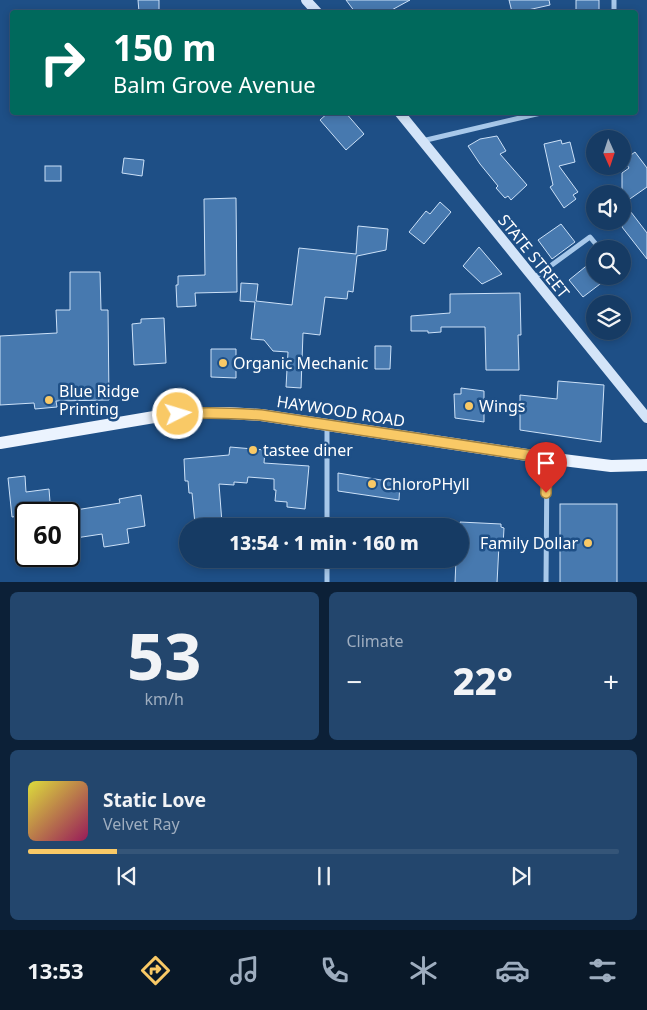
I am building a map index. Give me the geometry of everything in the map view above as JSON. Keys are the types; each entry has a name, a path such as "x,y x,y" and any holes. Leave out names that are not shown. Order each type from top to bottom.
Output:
{"main road":[{"name":"HAYWOOD ROAD","path":"0,442 160,416 197,412 229,412 261,415 547,458 611,466 647,465"}],"street":[{"path":"306,0 315,10"},
{"name":"STATE STREET","path":"401,115 421,142 647,418"},
{"path":"421,142 533,115"},
{"path":"533,279 590,237 592,240"},
{"path":"327,425 327,518"},
{"path":"546,582 547,458"},
{"path":"327,568 327,582"}],"building":[{"path":"138,0 159,0 159,10 139,10"},
{"path":"346,0 410,0 392,10 354,10"},
{"path":"509,0 549,0 550,5 528,10 512,10"},
{"path":"576,0 599,0 599,10 576,10"},
{"path":"326,115 348,115 364,134 346,150 320,120"},
{"path":"497,136 506,151 500,154 527,185 511,200 508,196 505,198 496,188 498,186 468,146 480,139"},
{"path":"561,140 562,144 570,142 575,162 559,166 578,192 573,195 576,199 564,208 550,187 553,185 544,144"},
{"path":"635,152 647,168 647,187 631,198 631,185 622,185 622,175 631,175 631,155"},
{"path":"124,158 144,160 142,176 122,173"},
{"path":"45,166 61,166 61,181 45,181"},
{"path":"236,198 237,292 195,293 196,306 177,307 176,285 178,285 178,276 205,275 204,199"},
{"path":"440,202 451,212 424,244 409,232 426,211 430,214"},
{"path":"631,212 647,233 647,259 624,230 631,230"},
{"path":"561,224 575,242 552,259 538,240"},
{"path":"358,226 388,229 386,250 357,256 353,292 348,291 347,299 325,297 320,335 303,333 301,388 286,387 288,352 273,351 264,340 251,339 255,302 240,301 241,283 258,284 256,301 292,305 299,248 356,254"},
{"path":"479,247 502,274 482,284 463,266"},
{"path":"586,266 586,285 599,285 583,297 569,280"},
{"path":"70,272 100,272 101,310 108,310 109,400 56,401 57,407 35,409 34,403 0,405 0,336 57,333 56,310 70,310"},
{"path":"520,293 521,335 518,335 519,370 486,370 485,327 441,327 441,332 428,333 428,331 411,331 411,316 450,313 450,294"},
{"path":"164,318 166,363 134,365 132,324 141,323 141,319"},
{"path":"375,346 391,346 390,369 375,369"},
{"name":"Organic Mechanic","path":"211,349 236,349 236,378 211,377"},
{"path":"558,381 604,385 601,442 520,430 520,395 557,399"},
{"name":"Wings","path":"461,388 484,391 484,422 455,418 454,394 461,394"},
{"path":"230,447 265,450 264,463 309,466 305,509 287,507 287,502 275,501 274,479 248,477 247,483 234,482 234,485 219,484 222,518 194,518 192,493 189,493 188,481 185,481 184,459 229,455"},
{"path":"338,473 400,483 399,500 338,491"},
{"path":"25,476 26,492 49,489 50,502 15,502 15,517 12,517 8,478"},
{"path":"141,495 145,526 127,529 129,543 104,547 102,534 80,537 80,509 120,503 119,499"},
{"name":"Family Dollar","path":"560,504 617,504 617,582 560,582"},
{"path":"469,522 501,524 501,527 504,528 503,546 499,545 497,582 455,582 456,568 469,568"}],"place":[{"name":"Organic Mechanic","path":"223,363"},
{"name":"Blue Ridge Printing","path":"49,400"},
{"name":"Wings","path":"469,406"},
{"name":"tastee diner","path":"253,450"},
{"name":"ChloroPHyll","path":"372,484"},
{"name":"Family Dollar","path":"588,543"}],"route":[{"path":"178,414 229,412 261,415 547,458 546,493"}]}
